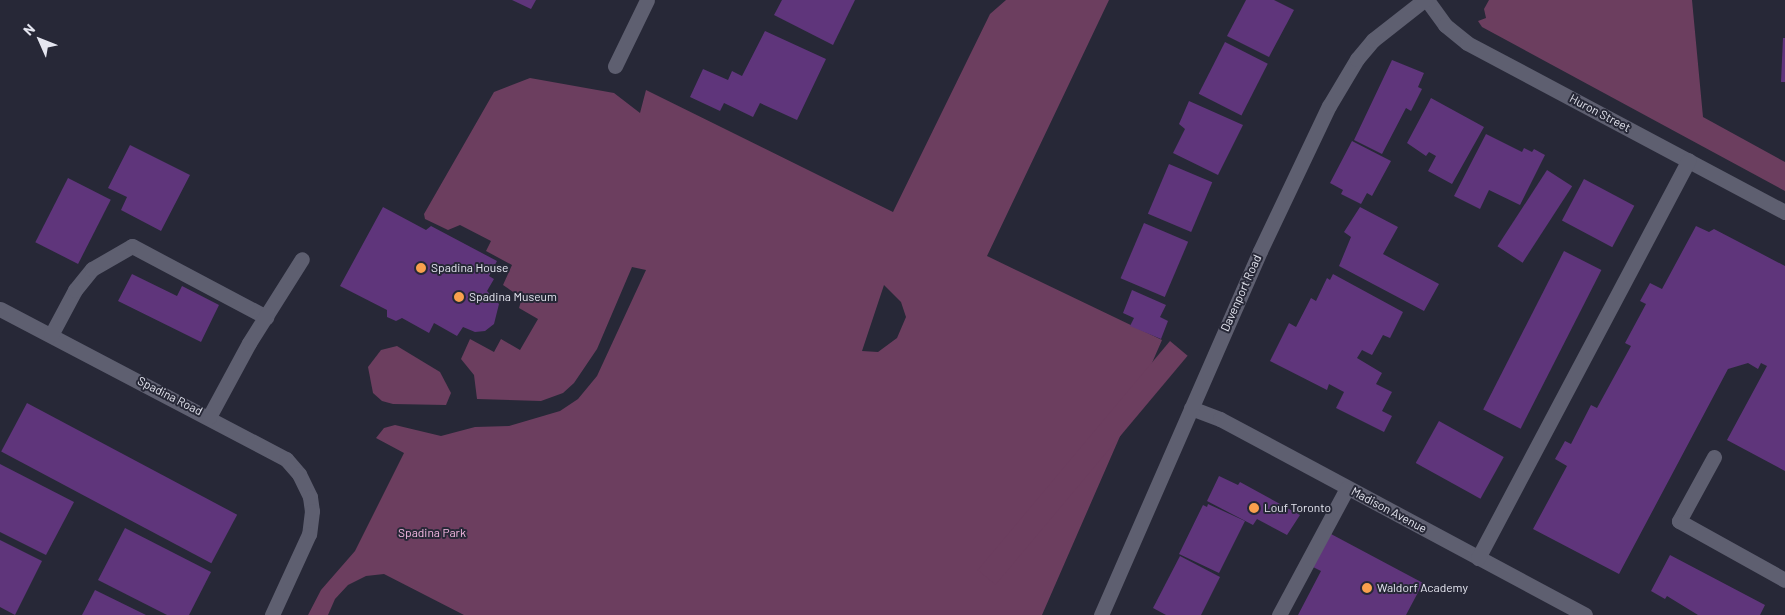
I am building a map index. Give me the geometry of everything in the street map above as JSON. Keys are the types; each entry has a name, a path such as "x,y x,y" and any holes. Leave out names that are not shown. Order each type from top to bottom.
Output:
{"street":[{"path":"615,66 647,0"},
{"name":"Huron Street","path":"1425,0 1445,25 1467,43 1785,212"},
{"name":"Davenport Road","path":"1101,615 1260,251 1344,79 1373,40 1425,0"},
{"path":"1478,558 1688,160"},
{"path":"51,335 75,290 92,269 132,246 266,317"},
{"path":"209,416 302,259"},
{"name":"Spadina Road","path":"2,315 51,335 209,416 286,459 299,474 310,497 312,511 309,534 272,615"},
{"name":"Madison Avenue","path":"1191,408 1220,419 1585,615"},
{"path":"1714,457 1679,521 1785,580"},
{"path":"1279,615 1347,488"}],"green space":[{"name":"Spadina Park","path":"1006,0 1109,0 987,256 1162,340 1042,615 464,615 384,574 366,576 348,585 335,599 328,615 308,615 321,590 355,551 404,453 376,438 384,428 395,425 441,436 475,427 509,426 560,411 578,399 597,376 646,270 632,267 597,349 574,383 563,393 541,401 477,399 474,375 461,359 470,339 494,352 501,339 520,350 538,319 519,308 522,298 503,285 512,265 486,251 491,241 460,225 448,230 425,219 424,214 494,92 530,78 614,93 640,113 646,90 893,212 990,14","holes":["884,285 901,302 906,317 897,338 878,352 862,351"]},
{"path":"1489,0 1692,0 1703,117 1785,162 1785,191 1482,27 1478,21 1486,18 1484,9"},
{"path":"1170,341 1188,356 995,585 978,570"},
{"path":"397,346 440,372 451,393 446,405 393,404 382,401 373,393 368,367 381,350"}],"building":[{"path":"512,0 536,0 531,9"},
{"path":"782,0 855,0 833,45 774,15"},
{"path":"1246,0 1274,0 1294,10 1269,57 1227,36"},
{"path":"765,31 826,59 797,120 760,103 753,117 724,103 720,111 690,97 703,69 728,80 732,71 742,76"},
{"path":"1783,38 1785,38 1785,82 1781,82"},
{"path":"1225,42 1268,64 1241,115 1199,94"},
{"path":"1392,60 1424,73 1418,87 1422,89 1411,111 1406,108 1382,154 1354,140"},
{"path":"1431,98 1484,127 1452,184 1428,171 1436,156 1429,152 1426,156 1407,143"},
{"path":"1189,101 1243,125 1218,175 1173,153 1185,129 1179,124"},
{"path":"1486,134 1522,152 1524,148 1532,152 1534,149 1545,155 1520,205 1489,190 1480,209 1454,196"},
{"path":"1352,141 1391,161 1372,196 1367,193 1361,204 1341,194 1343,190 1330,183"},
{"path":"130,145 190,175 161,231 121,210 127,197 108,188"},
{"path":"1169,164 1212,182 1191,232 1148,214"},
{"path":"1547,170 1572,186 1523,263 1497,246"},
{"path":"68,178 111,200 78,264 35,242"},
{"path":"1584,179 1634,206 1612,247 1562,220"},
{"name":"Spadina House","path":"383,207 426,230 431,226 497,261 489,276 494,279 487,291 499,304 494,324 485,331 475,332 463,327 457,336 434,323 429,333 402,318 396,321 387,317 387,310 340,286"},
{"path":"1360,207 1398,227 1383,254 1439,284 1424,311 1339,266 1351,237 1344,232"},
{"path":"1144,223 1188,242 1165,297 1121,278"},
{"path":"1696,226 1709,232 1714,229 1785,266 1785,471 1727,440 1767,366 1761,363 1758,369 1748,363 1728,369 1619,574 1533,529 1567,466 1555,459 1565,441 1571,444 1591,405 1597,408 1631,346 1625,343 1646,304 1640,301 1650,283 1662,289"},
{"path":"1564,251 1601,270 1521,429 1483,410"},
{"path":"132,274 177,296 182,286 219,305 201,342 118,301"},
{"path":"1333,274 1403,312 1390,338 1383,335 1372,355 1362,350 1357,358 1382,373 1376,384 1392,392 1382,411 1392,416 1384,432 1336,408 1344,392 1329,384 1327,390 1270,361 1289,323 1296,327 1311,298 1316,301 1327,278 1330,280"},
{"path":"1132,290 1166,305 1160,317 1168,321 1161,339 1130,326 1134,318 1123,313"},
{"path":"27,403 237,515 211,563 1,452"},
{"path":"1439,421 1504,457 1480,499 1416,463"},
{"path":"0,464 74,502 46,555 0,532"},
{"name":"Louf Toronto","path":"1219,476 1238,485 1240,482 1300,515 1287,535 1257,519 1253,525 1207,501"},
{"path":"1208,504 1245,521 1219,573 1179,554 1203,505 1207,507"},
{"path":"125,528 211,572 189,615 167,615 98,580"},
{"path":"1331,534 1423,583 1406,615 1298,615 1321,571 1313,567"},
{"path":"0,540 42,561 15,615 0,607"},
{"path":"1670,555 1765,605 1760,615 1698,615 1667,596 1665,599 1651,591"},
{"path":"1180,556 1220,577 1201,615 1166,615 1153,608"},
{"path":"95,590 146,615 82,615"}],"place":[{"name":"Spadina House","path":"421,268"},
{"name":"Spadina Museum","path":"459,297"},
{"name":"Louf Toronto","path":"1254,508"},
{"name":"Waldorf Academy","path":"1367,588"}]}
